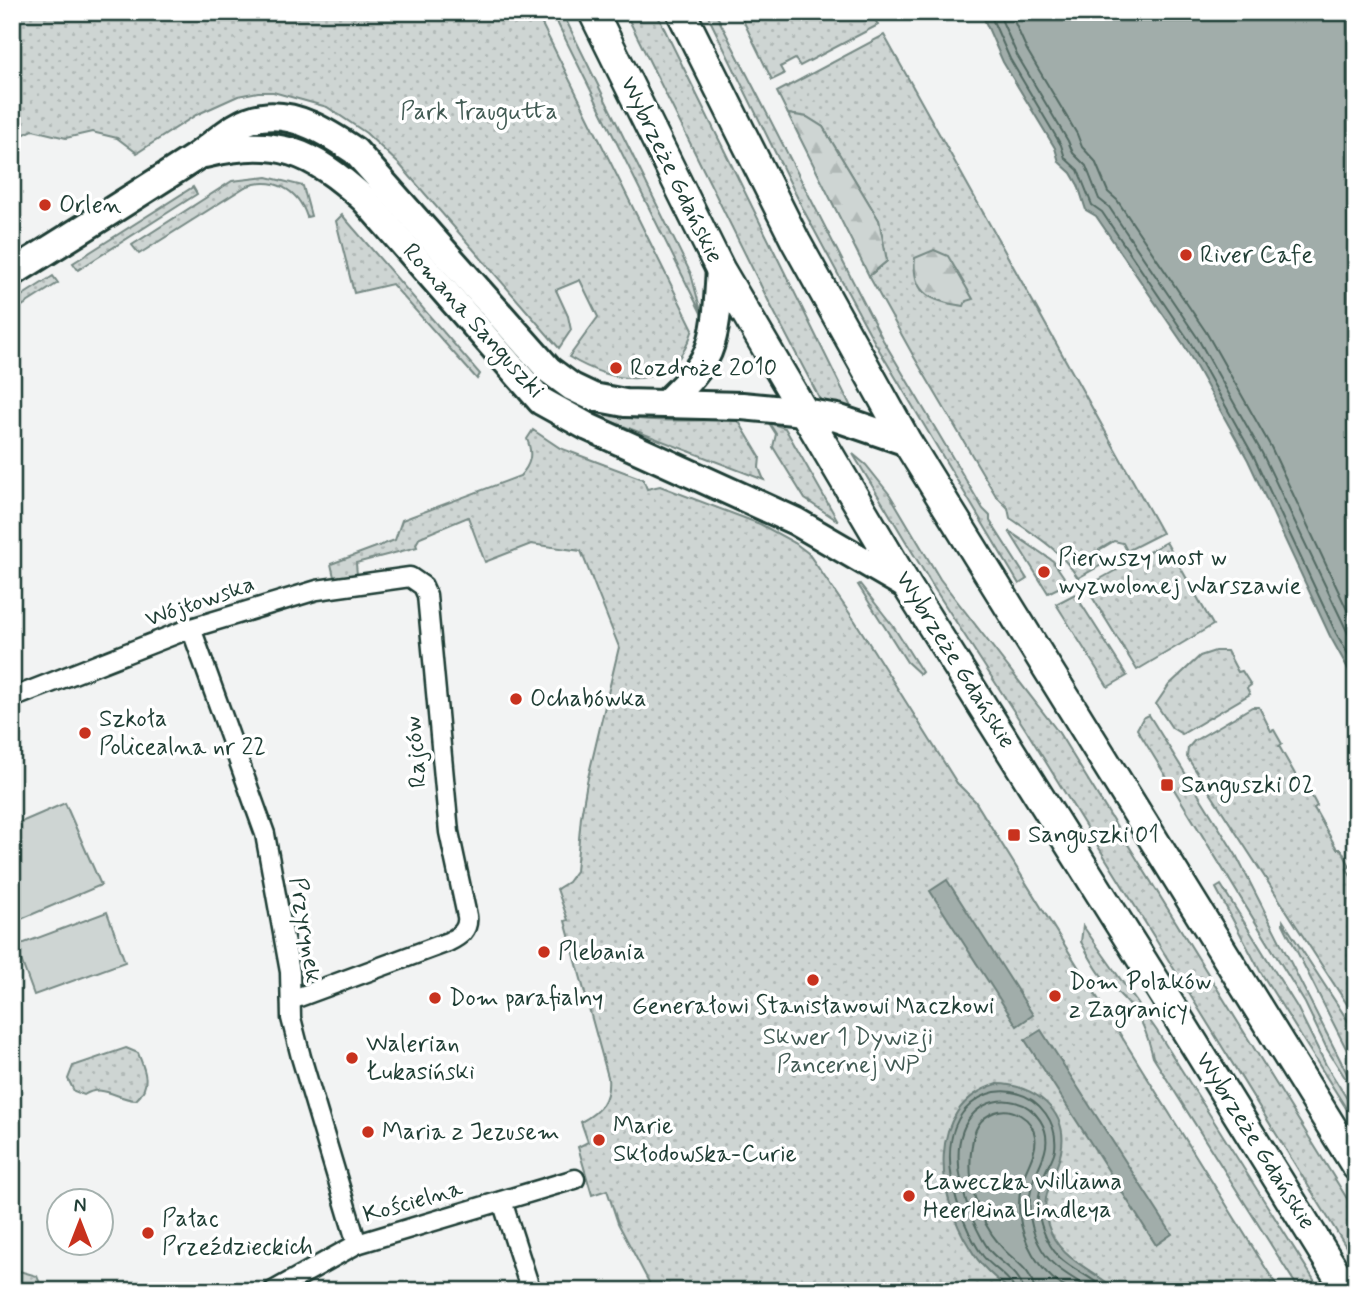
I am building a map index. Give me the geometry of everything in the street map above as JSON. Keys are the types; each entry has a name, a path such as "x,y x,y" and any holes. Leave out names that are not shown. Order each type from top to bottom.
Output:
{"main road":[{"name":"Wybrzeże Gdańskie","path":"593,12 720,270 908,586 1160,986 1347,1291"},
{"path":"681,12 802,253 907,442 1356,1166"}],"street":[{"name":"Romana Sanguszki","path":"12,274 197,156 236,127 261,117 284,117 334,137 355,151 549,370 572,387 593,397 625,402 755,407 804,412 837,418 907,442"},
{"name":"Romana Sanguszki","path":"197,156 234,147 268,145 314,160 340,177 364,199 541,401 587,427 794,521 908,586"},
{"path":"666,403 689,381 709,350 718,302 720,270"},
{"name":"Wójtowska","path":"12,698 191,628 317,590 387,582 416,582"},
{"name":"Rajców","path":"291,1000 449,942 466,928 467,916 449,832 426,594 416,582"},
{"name":"Przyrynek","path":"191,628 265,834 290,972 291,1018 357,1244"},
{"name":"Kościelna","path":"273,1291 357,1244 575,1179"},
{"path":"502,1201 531,1291"}],"green space":[{"name":"Park Traugutta","path":"12,12 536,12 693,329 684,350 672,365 658,374 642,378 606,374 569,357 598,317 580,280 556,290 568,316 571,330 559,348 400,165 366,133 327,107 273,92 238,96 196,115 137,153 117,138 92,132 66,138 33,130 12,140"},
{"path":"552,12 562,12 691,274 702,315"},
{"path":"625,12 656,12 857,419 823,405"},
{"path":"706,12 715,12 883,340 1027,579 1019,584 875,343 804,211"},
{"path":"739,12 871,12 878,25 800,66 795,59 780,67 784,74 772,80"},
{"path":"884,35 1162,533 1127,551 1123,543 1114,541 1099,550 1105,563 1078,578 1056,551 1010,518 1008,508 996,496 869,276 887,261 879,220 823,127 807,117 788,114 777,92"},
{"path":"788,114 807,117 823,127 879,220 887,261 869,276"},
{"path":"275,131 320,146 359,173 532,372 555,391 603,413 628,418 738,420 760,457 759,468 764,480 605,419 603,422 556,399 356,178 240,136"},
{"path":"267,177 303,186 311,216 307,217 297,199 283,187 275,184 255,184 245,187 139,254 132,245 232,181"},
{"path":"193,187 197,194 78,270 73,263"},
{"path":"342,215 480,374 477,379 392,284 354,293 336,221"},
{"path":"934,250 948,256 973,299 966,301 964,306 934,299 926,294 917,281 915,258"},
{"path":"53,276 58,283 19,308 15,307 12,302"},
{"path":"769,423 785,428 838,521 805,499 773,447 776,434"},
{"name":"Skwer 1 Dywizji Pancernej WP","path":"533,430 560,448 643,479 647,489 660,486 760,524 808,553 855,621 957,783 975,801 1280,1291 653,1290 618,1223 607,1190 592,1195 578,1147 588,1142 581,1122 603,1104 608,1077 565,921 568,920 557,889 568,882 576,871 587,782 619,647 581,551 531,544 485,562 468,517 420,537 417,547 356,563 357,575 334,577 331,564 395,540 402,520 520,476 530,459 527,439"},
{"path":"853,454 866,465 890,495 940,579 1059,733 1356,1213 1356,1263 1026,730 934,588"},
{"path":"1009,531 1053,561 1068,583 1048,593"},
{"path":"1166,542 1213,625 1137,670 1086,587"},
{"path":"860,584 893,626 922,672 920,674 907,662 858,585"},
{"path":"1075,594 1127,676 1108,687 1056,604"},
{"path":"1215,651 1227,651 1238,672 1242,671 1251,685 1247,688 1250,694 1182,734 1172,728 1156,704 1169,685 1200,656"},
{"path":"1252,707 1259,707 1271,731 1274,730 1282,744 1279,746 1304,790 1308,789 1317,806 1314,808 1350,866 1347,869 1356,885 1356,1018 1187,757 1188,748 1194,741"},
{"path":"1149,715 1236,855 1356,1095 1327,1049 1305,1003 1137,729 1143,718"},
{"path":"65,803 101,885 12,923 12,826"},
{"path":"1221,885 1297,1007 1326,1065 1356,1113 1356,1124 1260,971 1216,888"},
{"path":"107,912 125,962 34,995 16,946"},
{"path":"1283,921 1350,1024 1356,1029 1356,1068 1283,924"},
{"path":"1083,926 1157,1031 1321,1291 1300,1291 1153,1057 1138,1015 1093,964 1081,942"},
{"path":"126,1048 138,1053 145,1072 146,1083 136,1100 104,1091 84,1095 74,1091 68,1079 73,1066"},
{"path":"12,1269 37,1276 43,1291 12,1291"}],"water":[{"path":"981,12 1356,12 1356,683 1330,636 1248,460 1184,345 1096,216 1086,210 1078,185 1071,173 1059,162 1055,148 1003,62"},
{"path":"947,880 1033,1015 1017,1026 930,891"},
{"path":"1041,1030 1172,1234 1156,1245 1025,1040"},
{"path":"997,1084 1023,1089 1046,1103 1054,1112 1062,1137 1061,1152 1045,1204 1048,1225 1053,1237 1068,1256 1117,1291 1011,1291 983,1266 970,1248 950,1204 944,1155 948,1132 957,1112 974,1095"}],"place":[{"name":"Orlen","path":"45,205"},
{"name":"River Cafe","path":"1186,255"},
{"name":"Rozdroże 2010","path":"616,368"},
{"name":"Pierwszy most w wyzwolonej Warszawie","path":"1044,572"},
{"name":"Ochabówka","path":"516,699"},
{"name":"Szkoła Policealna nr 22","path":"85,733"},
{"name":"Sanguszki 02","path":"1167,785"},
{"name":"Sanguszki 01","path":"1014,835"},
{"name":"Plebania","path":"544,952"},
{"name":"Generałowi Stanisławowi Maczkowi","path":"813,980"},
{"name":"Dom Polaków z Zagranicy","path":"1055,996"},
{"name":"Dom parafialny","path":"435,998"},
{"name":"Walerian Łukasiński","path":"352,1058"},
{"name":"Maria z Jezusem","path":"368,1132"},
{"name":"Marie Skłodowska-Curie","path":"599,1140"},
{"name":"Ławeczka Williama Heerleina Lindleya","path":"909,1196"},
{"name":"Pałac Przeździeckich","path":"148,1233"}]}
